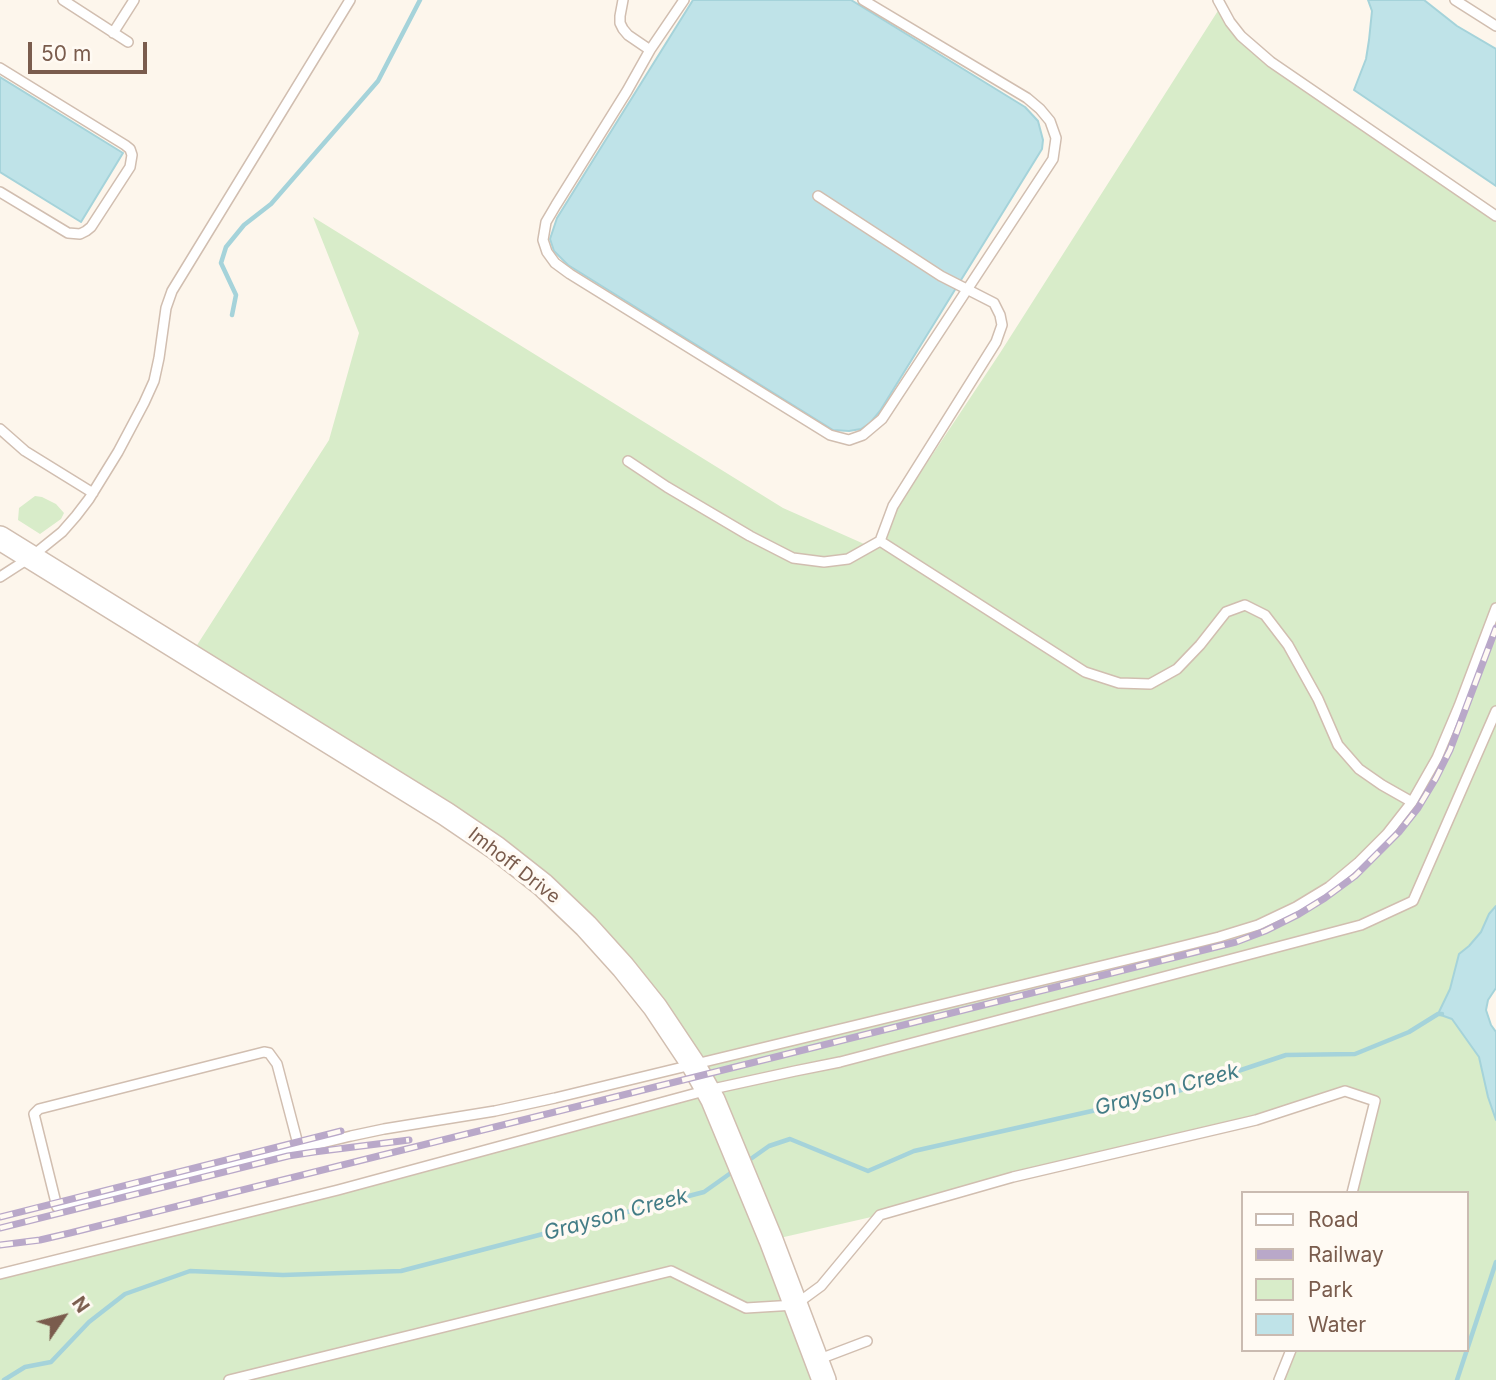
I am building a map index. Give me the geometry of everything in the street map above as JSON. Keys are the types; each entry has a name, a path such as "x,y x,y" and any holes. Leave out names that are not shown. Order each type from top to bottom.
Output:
{"street":[{"name":"Imhoff Drive","path":"0,538 446,814 496,848 542,885 586,926 655,1007 710,1095 771,1240 819,1371"}],"lane":[{"path":"63,0 128,42"},
{"path":"113,33 134,0"},
{"path":"0,577 62,532 93,493 132,426 154,380 166,308 172,291 350,0"},
{"path":"623,0 620,16 623,29 650,50"},
{"path":"684,0 650,50 546,222 543,240 547,252 555,263 830,435 849,440 863,435 883,419 1053,159 1056,138 1050,121 1027,98 863,0"},
{"path":"1218,0 1241,36 1262,55 1496,216"},
{"path":"1455,0 1496,26"},
{"path":"0,68 125,145 132,155 130,167 104,207 91,226 80,234 68,233 0,191"},
{"path":"628,461 750,536 793,558 824,562 848,559 880,541 893,506 996,341 1002,325 994,303 941,276 818,196"},
{"path":"0,429 25,451 93,493"},
{"path":"880,541 1085,673 1118,683 1150,684 1177,669 1226,612 1245,605 1265,615 1288,645 1318,699 1338,745 1359,769 1412,802"},
{"path":"299,1148 277,1064 269,1053 264,1052 39,1109 34,1114 57,1207 384,1129 495,1111 1171,949 1258,925 1329,887 1388,834 1412,802 1437,758 1496,608"},
{"path":"0,1275 710,1095 795,1071 840,1062 1361,925 1413,901 1496,711"},
{"path":"229,1380 671,1271 746,1308 795,1305 821,1286 880,1215 1013,1177 1256,1120 1345,1091 1375,1101 1352,1191"},
{"path":"819,1371 867,1341"},
{"path":"1279,1380 1290,1352"}],"green space":[{"path":"1221,6 1241,36 1496,216 1496,906 1481,932 1459,954 1450,989 1438,1013 1452,1019 1479,1057 1496,1120 1496,1380 1279,1380 1290,1352 1468,1352 1468,1191 1352,1191 1375,1101 1345,1091 1256,1120 1013,1177 880,1215 771,1240 824,1380 0,1380 0,1274 707,1090 693,1064 542,885 190,656 329,440 359,333 313,217 783,508 871,547 1000,353"},
{"path":"35,496 56,504 64,513 61,519 40,534 18,520 19,508"}],"water":[{"path":"693,0 851,0 1025,107 1038,121 1043,140 1042,149 880,411 861,429 833,430 568,265 554,251 550,239 557,218"},
{"path":"1368,0 1424,0 1457,26 1496,49 1496,186 1354,90 1366,59 1369,40 1372,11"},
{"path":"0,77 123,153 81,222 0,172"},
{"path":"1496,906 1496,988 1488,1000 1486,1010 1496,1032 1496,1120 1479,1057 1452,1019 1438,1014 1450,989 1459,954 1481,932"}],"waterway":[{"path":"232,315 236,295 221,263 226,247 244,225 271,204 378,81 420,0"},
{"name":"Grayson Creek","path":"745,1163 769,1146 790,1139 868,1171 914,1151 1172,1093 1286,1055 1355,1054 1409,1032 1442,1014"},
{"name":"Grayson Creek","path":"4,1380 25,1367 51,1362 89,1322 125,1294 190,1271 283,1275 401,1271 704,1192 735,1170"},
{"path":"1468,1347 1496,1262"},
{"path":"1457,1380 1466,1352"}],"railway":[{"path":"0,1245 70,1233 1236,942 1265,931 1299,914 1355,876 1399,832 1418,808 1450,750 1496,628"},
{"path":"0,1217 341,1131"},
{"path":"0,1228 288,1156 409,1140"}]}
